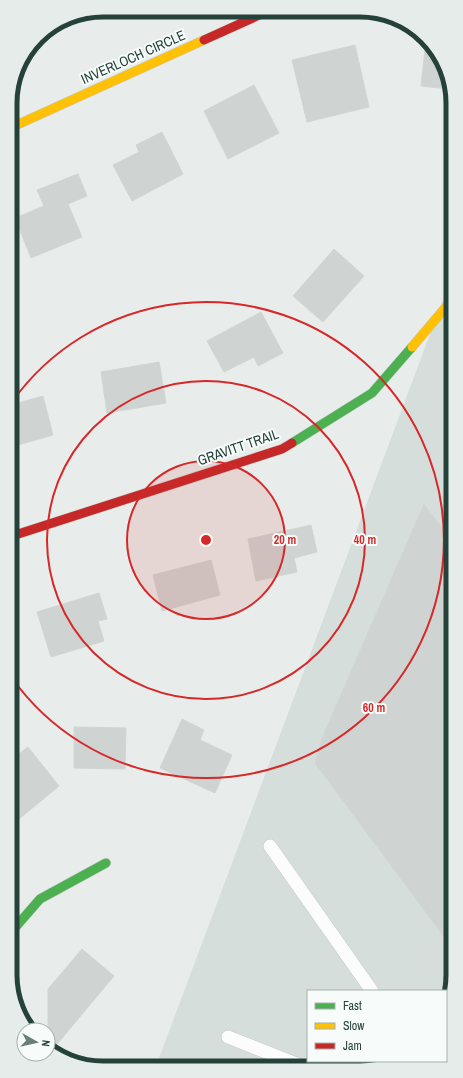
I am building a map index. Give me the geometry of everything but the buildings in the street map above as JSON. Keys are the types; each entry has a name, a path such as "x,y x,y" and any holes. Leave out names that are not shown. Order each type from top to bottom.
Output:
{"street":[{"name":"INVERLOCH CIRCLE","path":"17,125 255,17"},
{"name":"GRAVITT TRAIL","path":"17,534 282,449 372,393 446,307"},
{"path":"17,925 40,899 106,863"}],"lane":[{"path":"270,846 371,990"},
{"path":"228,1037 290,1061"}],"shaded area":[{"path":"446,291 446,981 444,990 307,990 307,1061 158,1061"}],"traffic: fast":[{"path":"292,443 372,393 412,347"},
{"path":"17,925 40,899 106,863"}],"traffic: slow":[{"path":"17,125 204,40"},
{"path":"412,347 446,307"}],"traffic: jam":[{"path":"204,40 255,17"},
{"path":"17,534 282,449 292,443"}]}
